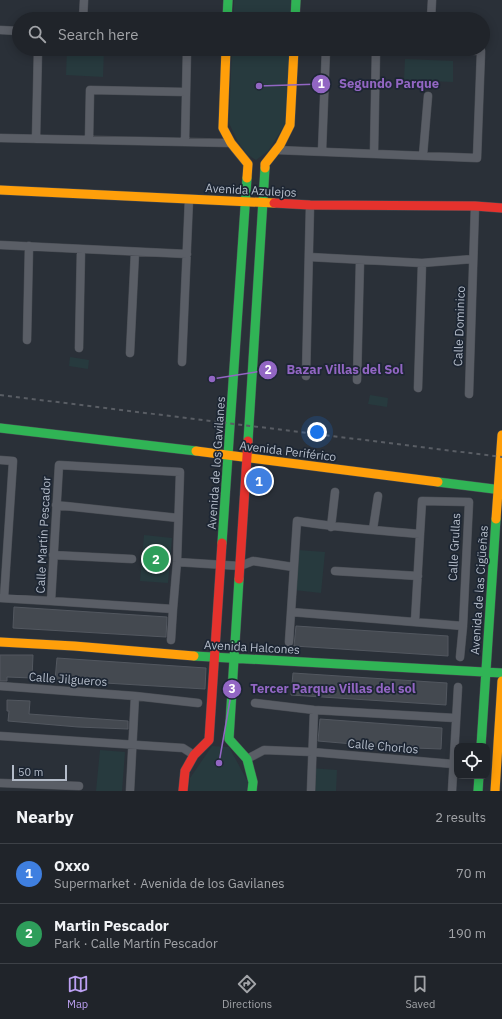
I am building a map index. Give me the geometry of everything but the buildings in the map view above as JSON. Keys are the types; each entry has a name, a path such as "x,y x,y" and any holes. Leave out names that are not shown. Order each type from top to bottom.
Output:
{"main road":[{"path":"227,12 228,0"},
{"path":"295,12 296,0"},
{"path":"226,56 223,128 231,143 248,164 265,164 276,150 290,125 294,56"},
{"name":"Avenida de los Gavilanes","path":"219,740 234,659 247,457 242,389 248,164"},
{"name":"Avenida de los Gavilanes","path":"219,740 215,658 228,455 242,389 263,203 265,164"},
{"name":"Avenida Azulejos","path":"0,190 310,205 475,206 502,208"},
{"name":"Avenida Periférico","path":"0,428 247,457 500,490"},
{"name":"Avenida de las Cigüeñas","path":"481,743 485,672 500,490 502,435"},
{"name":"Avenida Halcones","path":"0,642 74,646 215,658 502,673"},
{"path":"495,791 502,681"},
{"path":"183,791 185,771 194,755 219,740 247,759 253,782 252,791"},
{"path":"478,791 479,779"}],"street":[{"path":"83,12 84,0"},
{"path":"431,12 432,0"},
{"path":"0,30 12,31"},
{"path":"36,139 38,56"},
{"path":"185,142 187,56"},
{"path":"322,151 326,56"},
{"path":"374,153 376,56"},
{"path":"276,150 477,158 481,56"},
{"path":"89,140 90,90 186,92"},
{"path":"423,155 428,96"},
{"path":"0,138 231,143"},
{"path":"182,362 189,199"},
{"path":"306,376 310,205"},
{"name":"Calle Dominico","path":"469,394 475,206"},
{"path":"0,245 186,254"},
{"path":"27,340 29,246"},
{"path":"79,348 81,249"},
{"path":"130,353 135,252"},
{"path":"309,257 422,264 473,258"},
{"path":"357,380 360,260"},
{"path":"418,388 422,264"},
{"name":"Calle Martín Pescador","path":"0,460 13,460 2,598 173,609 177,562 180,472 59,461 51,601"},
{"path":"331,527 335,492"},
{"path":"373,529 378,496"},
{"name":"Calle Grullas","path":"415,621 422,501 469,502 460,657"},
{"path":"56,505 89,507 178,518"},
{"path":"290,642 293,567 297,521 331,527 373,529 420,534"},
{"path":"53,555 132,559"},
{"path":"177,562 240,566 253,561 293,567"},
{"path":"335,571 418,576"},
{"path":"171,640 173,609"},
{"path":"291,612 463,626"},
{"name":"Calle Jilgueros","path":"0,686 135,696 198,703"},
{"path":"452,791 455,718 458,687"},
{"path":"130,791 135,696"},
{"path":"255,703 314,710 455,718"},
{"path":"311,791 314,710"},
{"path":"0,736 182,748 194,755"},
{"name":"Calle Chorlos","path":"247,759 264,750 312,752 453,764"},
{"path":"0,783 79,786"}],"green space":[{"path":"234,0 291,0 290,12 233,12"},
{"path":"67,56 104,56 103,77 66,75"},
{"path":"232,56 289,56 286,123 268,151 256,160 248,155 238,142 229,123"},
{"path":"405,59 453,61 453,82 404,80"},
{"path":"70,357 89,360 88,369 69,366"},
{"path":"370,395 388,398 387,407 368,404"},
{"path":"144,535 172,538 168,583 140,581"},
{"path":"298,550 325,552 321,593 294,590"},
{"path":"212,746 229,747 248,782 247,791 189,791 190,778"},
{"path":"100,750 125,752 122,791 96,791"},
{"path":"310,768 337,770 336,791 309,791"}],"railway":[{"path":"0,395 502,457"}],"traffic: fast":[{"path":"227,12 228,0"},
{"path":"295,12 296,0"},
{"path":"248,441 265,168"},
{"path":"222,543 247,178"},
{"path":"0,428 196,451"},
{"path":"438,482 502,490"},
{"path":"481,743 496,519"},
{"path":"239,579 229,739 247,759 253,782 252,791"},
{"path":"194,656 502,673"},
{"path":"478,791 479,779"}],"traffic: slow":[{"path":"226,56 223,128 231,143 248,164 247,178"},
{"path":"265,168 265,164 280,145 290,125 294,56"},
{"path":"0,190 274,203"},
{"path":"496,519 502,435"},
{"path":"196,451 438,482"},
{"path":"0,642 74,646 194,656"},
{"path":"495,791 502,681"}],"traffic: jam":[{"path":"274,203 310,205 475,206 502,208"},
{"path":"239,579 248,441"},
{"path":"183,791 185,771 194,755 209,740 222,543"}],"place":[{"name":"Segundo Parque","path":"259,86"},
{"name":"Bazar Villas del Sol","path":"212,379"},
{"name":"Oxxo","path":"259,481"},
{"name":"Martin Pescador","path":"156,559"},
{"name":"Tercer Parque Villas del sol","path":"219,763"}]}
